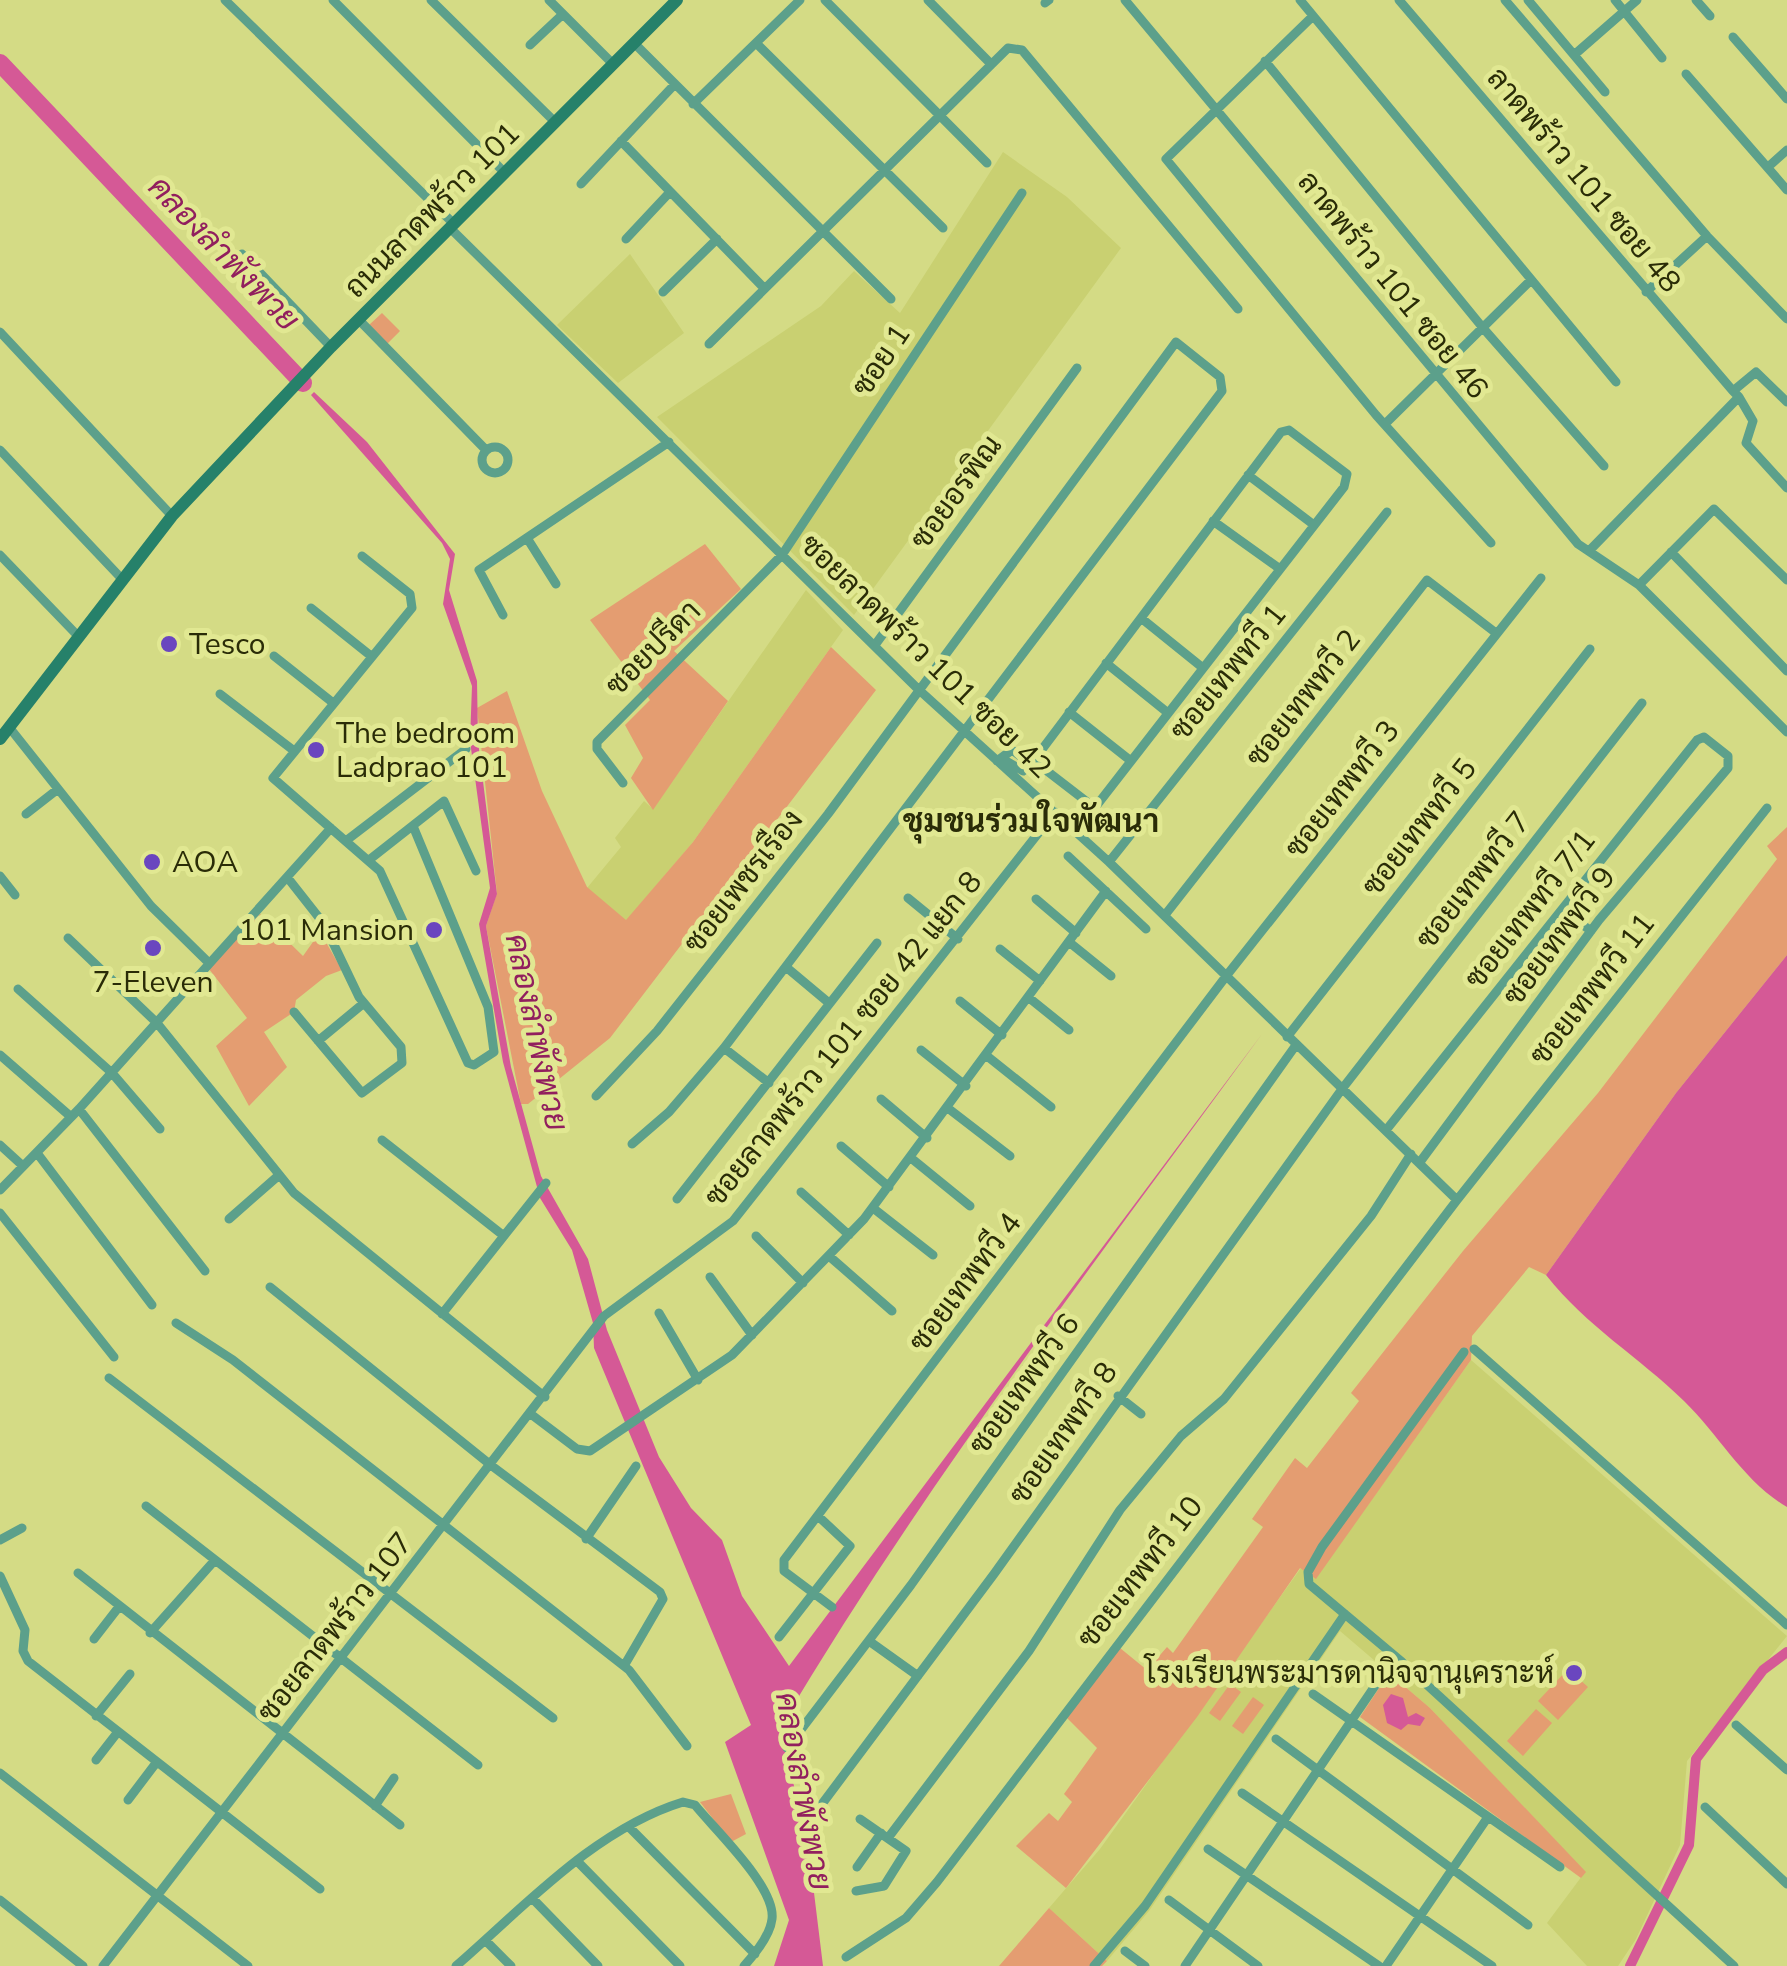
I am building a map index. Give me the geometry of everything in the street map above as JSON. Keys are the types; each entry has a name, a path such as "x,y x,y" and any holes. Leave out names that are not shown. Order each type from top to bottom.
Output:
{"street":[{"name":"ซอยลาดพร้าว 101 ซอย 42","path":"225,0 918,688 1109,862 1457,1200"},
{"path":"333,0 505,172"},
{"path":"431,0 555,122"},
{"path":"550,0 613,64"},
{"name":"ถนนลาดพร้าว 101","path":"0,739 172,516 330,347 678,0"},
{"path":"693,104 800,0"},
{"path":"825,0 987,163"},
{"path":"928,0 990,64"},
{"name":"ลาดพร้าว 101 ซอย 46","path":"1125,0 1522,480 1589,551 1639,585 1787,732"},
{"path":"1300,0 1529,282 1616,382"},
{"name":"ลาดพร้าว 101 ซอย 48","path":"1399,0 1736,394"},
{"path":"1505,0 1707,236 1787,318"},
{"path":"1528,0 1605,92"},
{"path":"1615,0 1662,58"},
{"path":"1574,55 1637,0"},
{"path":"1696,0 1710,16"},
{"path":"530,45 563,14"},
{"path":"1314,16 1168,155 1170,169 1385,424 1492,543"},
{"path":"1733,37 1787,99"},
{"path":"634,43 891,299"},
{"path":"756,44 943,228"},
{"path":"710,344 1008,48 1022,50 1238,309"},
{"path":"1265,61 1483,328 1604,466"},
{"path":"1686,74 1787,190"},
{"path":"580,184 675,84"},
{"path":"621,141 764,288"},
{"path":"1768,167 1787,150"},
{"path":"626,238 670,192"},
{"name":"ซอย 1","path":"782,555 1022,193"},
{"path":"1646,292 1707,236"},
{"path":"663,292 717,239"},
{"path":"242,254 330,347"},
{"path":"1385,424 1529,282"},
{"path":"358,320 486,450"},
{"path":"0,332 172,516"},
{"name":"ซอยเพชรเรือง","path":"596,1096 658,1031 828,814 1176,342 1220,377 1222,391 965,733"},
{"name":"ซอยอรพิณ","path":"875,645 1077,368"},
{"path":"1589,551 1758,372 1787,402"},
{"path":"1736,394 1753,421 1746,443 1787,488"},
{"path":"1000,764 1010,762 1023,771 1032,762 1280,432 1294,433 1349,477 1076,832"},
{"path":"503,615 477,572 669,442"},
{"path":"0,450 121,578"},
{"path":"1248,475 1314,525"},
{"path":"1639,585 1717,509 1787,580"},
{"name":"ซอยเทพทวี 1","path":"1109,862 1387,512"},
{"path":"1214,521 1280,569"},
{"path":"527,538 556,584"},
{"path":"1671,552 1787,671"},
{"path":"0,555 77,635"},
{"name":"ซอยปรีดา","path":"623,784 597,749 597,742 782,555"},
{"path":"362,556 413,600 412,608 275,772 276,785 380,871 468,1063 490,1058 494,1052 488,1007 412,826"},
{"name":"ซอยเทพทวี 3","path":"1227,976 1541,578"},
{"name":"ซอยเทพทวี 2","path":"1165,916 1427,580 1496,633"},
{"path":"311,608 371,656"},
{"path":"1140,618 1204,668"},
{"name":"ซอยเทพทวี 5","path":"1287,1037 1590,649"},
{"path":"274,656 332,702"},
{"path":"1106,664 1168,713"},
{"path":"220,694 293,750"},
{"name":"ซอยเทพทวี 7","path":"1342,1089 1642,703"},
{"path":"1069,712 1132,761"},
{"path":"9,727 151,906 209,963"},
{"path":"632,1144 669,1112 724,1048 965,733"},
{"name":"ซอยเทพทวี 7/1","path":"1387,1130 1696,740 1706,737 1718,746"},
{"name":"ซอยเทพทวี 9","path":"1420,1162 1591,932 1728,768 1728,756 1718,746"},
{"path":"347,840 466,749"},
{"path":"1032,762 1095,808"},
{"path":"26,814 58,789"},
{"path":"370,860 444,801 476,870"},
{"name":"ซอยเทพทวี 11","path":"1457,1200 1767,808"},
{"name":"ซอยลาดพร้าว 101 ซอย 42 แยก 8","path":"604,1316 733,1221 1054,812"},
{"path":"0,1190 112,1073 331,828"},
{"path":"1068,856 1146,928"},
{"path":"0,876 16,895"},
{"path":"288,877 324,924 364,1004 401,1048 402,1063 362,1093 294,1012"},
{"path":"532,1415 580,1450 599,1446 694,1383 752,1335 873,1208 1106,891"},
{"path":"908,898 958,939"},
{"path":"1036,899 1110,976"},
{"path":"1563,910 1591,932"},
{"path":"68,938 157,1023 278,1176 546,1397"},
{"path":"676,1199 876,943"},
{"path":"1000,949 1040,981"},
{"path":"786,967 830,1002"},
{"name":"ซอยเทพทวี 4","path":"832,1607 782,1565 1227,976"},
{"path":"18,989 112,1073 160,1128"},
{"path":"1028,997 1070,1030"},
{"path":"960,1001 1002,1034"},
{"path":"318,1042 364,1004"},
{"name":"ซอยเทพทวี 6","path":"787,1748 869,1641 1296,1045"},
{"path":"724,1048 769,1084"},
{"path":"921,1050 966,1086"},
{"path":"0,1055 75,1112 205,1271"},
{"path":"986,1056 1051,1107"},
{"name":"ซอยเทพทวี 8","path":"822,1804 1342,1089"},
{"path":"880,1099 926,1138"},
{"path":"948,1109 1010,1156"},
{"path":"382,1140 504,1236"},
{"path":"0,1145 22,1166"},
{"path":"840,1146 889,1187"},
{"path":"37,1153 152,1305"},
{"path":"857,1867 1028,1651 1120,1510 1181,1436 1224,1398 1371,1216 1411,1154"},
{"path":"911,1158 970,1206"},
{"path":"230,1219 278,1176"},
{"path":"442,1314 546,1183"},
{"path":"801,1192 849,1235"},
{"name":"ซอยเทพทวี 10","path":"846,1956 906,1918 937,1882 1457,1200"},
{"path":"873,1208 933,1256"},
{"path":"0,1213 114,1357"},
{"path":"756,1236 803,1284"},
{"path":"829,1256 892,1311"},
{"path":"710,1277 752,1335"},
{"path":"270,1286 664,1599 624,1666"},
{"path":"658,1313 694,1383"},
{"name":"ซอยลาดพร้าว 107","path":"103,1966 546,1397 604,1316"},
{"path":"176,1323 233,1360 624,1666 687,1746"},
{"path":"1734,1966 1658,1893 1309,1584 1308,1572 1469,1350 1787,1625"},
{"path":"110,1378 553,1718"},
{"path":"1118,1396 1141,1414"},
{"path":"586,1539 636,1466"},
{"path":"146,1506 478,1765"},
{"path":"778,1637 816,1595 851,1545 818,1516"},
{"path":"0,1540 22,1528"},
{"path":"150,1633 215,1560"},
{"path":"78,1573 400,1825"},
{"path":"0,1576 25,1630 25,1656 117,1733 320,1889"},
{"path":"94,1639 118,1608"},
{"path":"1094,1966 1144,1906 1344,1614"},
{"path":"869,1641 918,1676"},
{"path":"96,1716 130,1674"},
{"path":"1185,1966 1384,1674"},
{"path":"1313,1694 1560,1867"},
{"path":"1736,1725 1787,1770"},
{"path":"96,1760 117,1733"},
{"path":"1276,1739 1528,1924"},
{"path":"128,1800 156,1763"},
{"path":"0,1773 248,1966"},
{"path":"375,1806 394,1778"},
{"path":"1242,1793 1492,1966"},
{"path":"456,1966 578,1862 630,1827 678,1802 695,1805 762,1885 770,1902 772,1918 744,1966"},
{"path":"1705,1808 1787,1884"},
{"path":"1208,1848 1382,1966 1488,1817"},
{"path":"856,1891 884,1886 906,1851 860,1818"},
{"path":"630,1827 754,1954"},
{"path":"578,1862 680,1966"},
{"path":"532,1898 598,1966"},
{"path":"0,1900 83,1966"},
{"path":"1169,1900 1258,1966"},
{"path":"486,1940 512,1966"},
{"path":"1125,1951 1145,1966"}],"shaded area":[{"path":"1003,152 1067,197 1121,248 854,615 657,417 821,306 854,271 900,313"},
{"path":"630,254 684,333 618,383 557,325"},
{"path":"382,313 400,331 387,344 369,325"},
{"path":"314,392 367,442 455,554 449,590 477,681 478,741 497,894 486,926 511,1067 541,1176 588,1259 607,1330 659,1457 691,1508 722,1540 742,1596 789,1666 1262,1034 952,1462 892,1549 780,1728 808,1844 823,1966 774,1966 789,1920 725,1742 751,1725 594,1348 593,1323 572,1250 540,1198 503,1062 479,924 490,888 470,741 472,686 443,604 450,559 442,543 311,395"},
{"path":"705,544 741,589 674,651 728,701 653,810 631,778 643,758 625,725 650,700 590,620"},
{"path":"806,590 843,630 693,842 626,921 587,888 621,847 615,838 644,801 653,809"},
{"path":"831,647 876,690 610,1038 528,1104 521,1104 486,926 497,893 477,708 507,691 542,791 587,887 626,920 693,842"},
{"path":"1787,827 1787,955 1676,1093 1546,1275 1529,1267 1472,1336 1471,1360 1316,1579 1300,1568 1197,1717 1066,1888 1016,1846 1049,1813 1058,1821 1072,1802 1064,1794 1097,1748 1066,1717 1120,1648 1147,1670 1167,1647 1173,1653 1263,1527 1252,1519 1295,1458 1307,1468 1359,1401 1351,1393 1463,1251 1598,1093 1777,859 1767,846"},
{"path":"260,914 303,956 320,932 342,970 326,976 296,1000 294,1012 264,1032 287,1067 249,1106 216,1046 247,1018 209,969"},
{"path":"1787,955 1787,1507 1758,1485 1684,1401 1578,1310 1546,1275 1676,1093"},
{"name":"โรงเรียนพระมารดานิจจานุเคราะห์","path":"1471,1360 1787,1636 1687,1761 1680,1845 1636,1939 1618,1966 1587,1966 1547,1923 1585,1872 1430,1708 1340,1631 1149,1911 1107,1961 1049,1908 1100,1849 1301,1568 1316,1578"},
{"path":"1568,1669 1588,1687 1558,1720 1538,1701"},
{"path":"1389,1673 1430,1708 1586,1872 1581,1878 1360,1717"},
{"path":"1230,1684 1241,1692 1220,1721 1209,1713"},
{"path":"1391,1694 1403,1698 1408,1717 1416,1713 1425,1718 1420,1726 1408,1724 1401,1730 1387,1723 1383,1705"},
{"path":"1253,1697 1264,1705 1243,1734 1232,1726"},
{"path":"1536,1709 1552,1723 1523,1756 1507,1741"},
{"path":"731,1794 746,1834 731,1842 700,1802"},
{"path":"1049,1908 1107,1961 1102,1966 999,1966"}],"waterway":[{"name":"คลองลำพังพวย","path":"0,63 303,383"},
{"path":"1630,1966 1689,1845 1696,1759 1763,1670 1787,1652"}],"place":[{"name":"Tesco","path":"169,644"},
{"name":"The bedroom Ladprao 101","path":"316,750"},
{"name":"AOA","path":"152,862"},
{"name":"101 Mansion","path":"434,930"},
{"name":"7-Eleven","path":"153,948"},
{"name":"โรงเรียนพระมารดานิจจานุเคราะห์","path":"1574,1673"}],"district":[{"name":"ชุมชนร่วมใจพัฒนา","path":"1031,821"}]}
